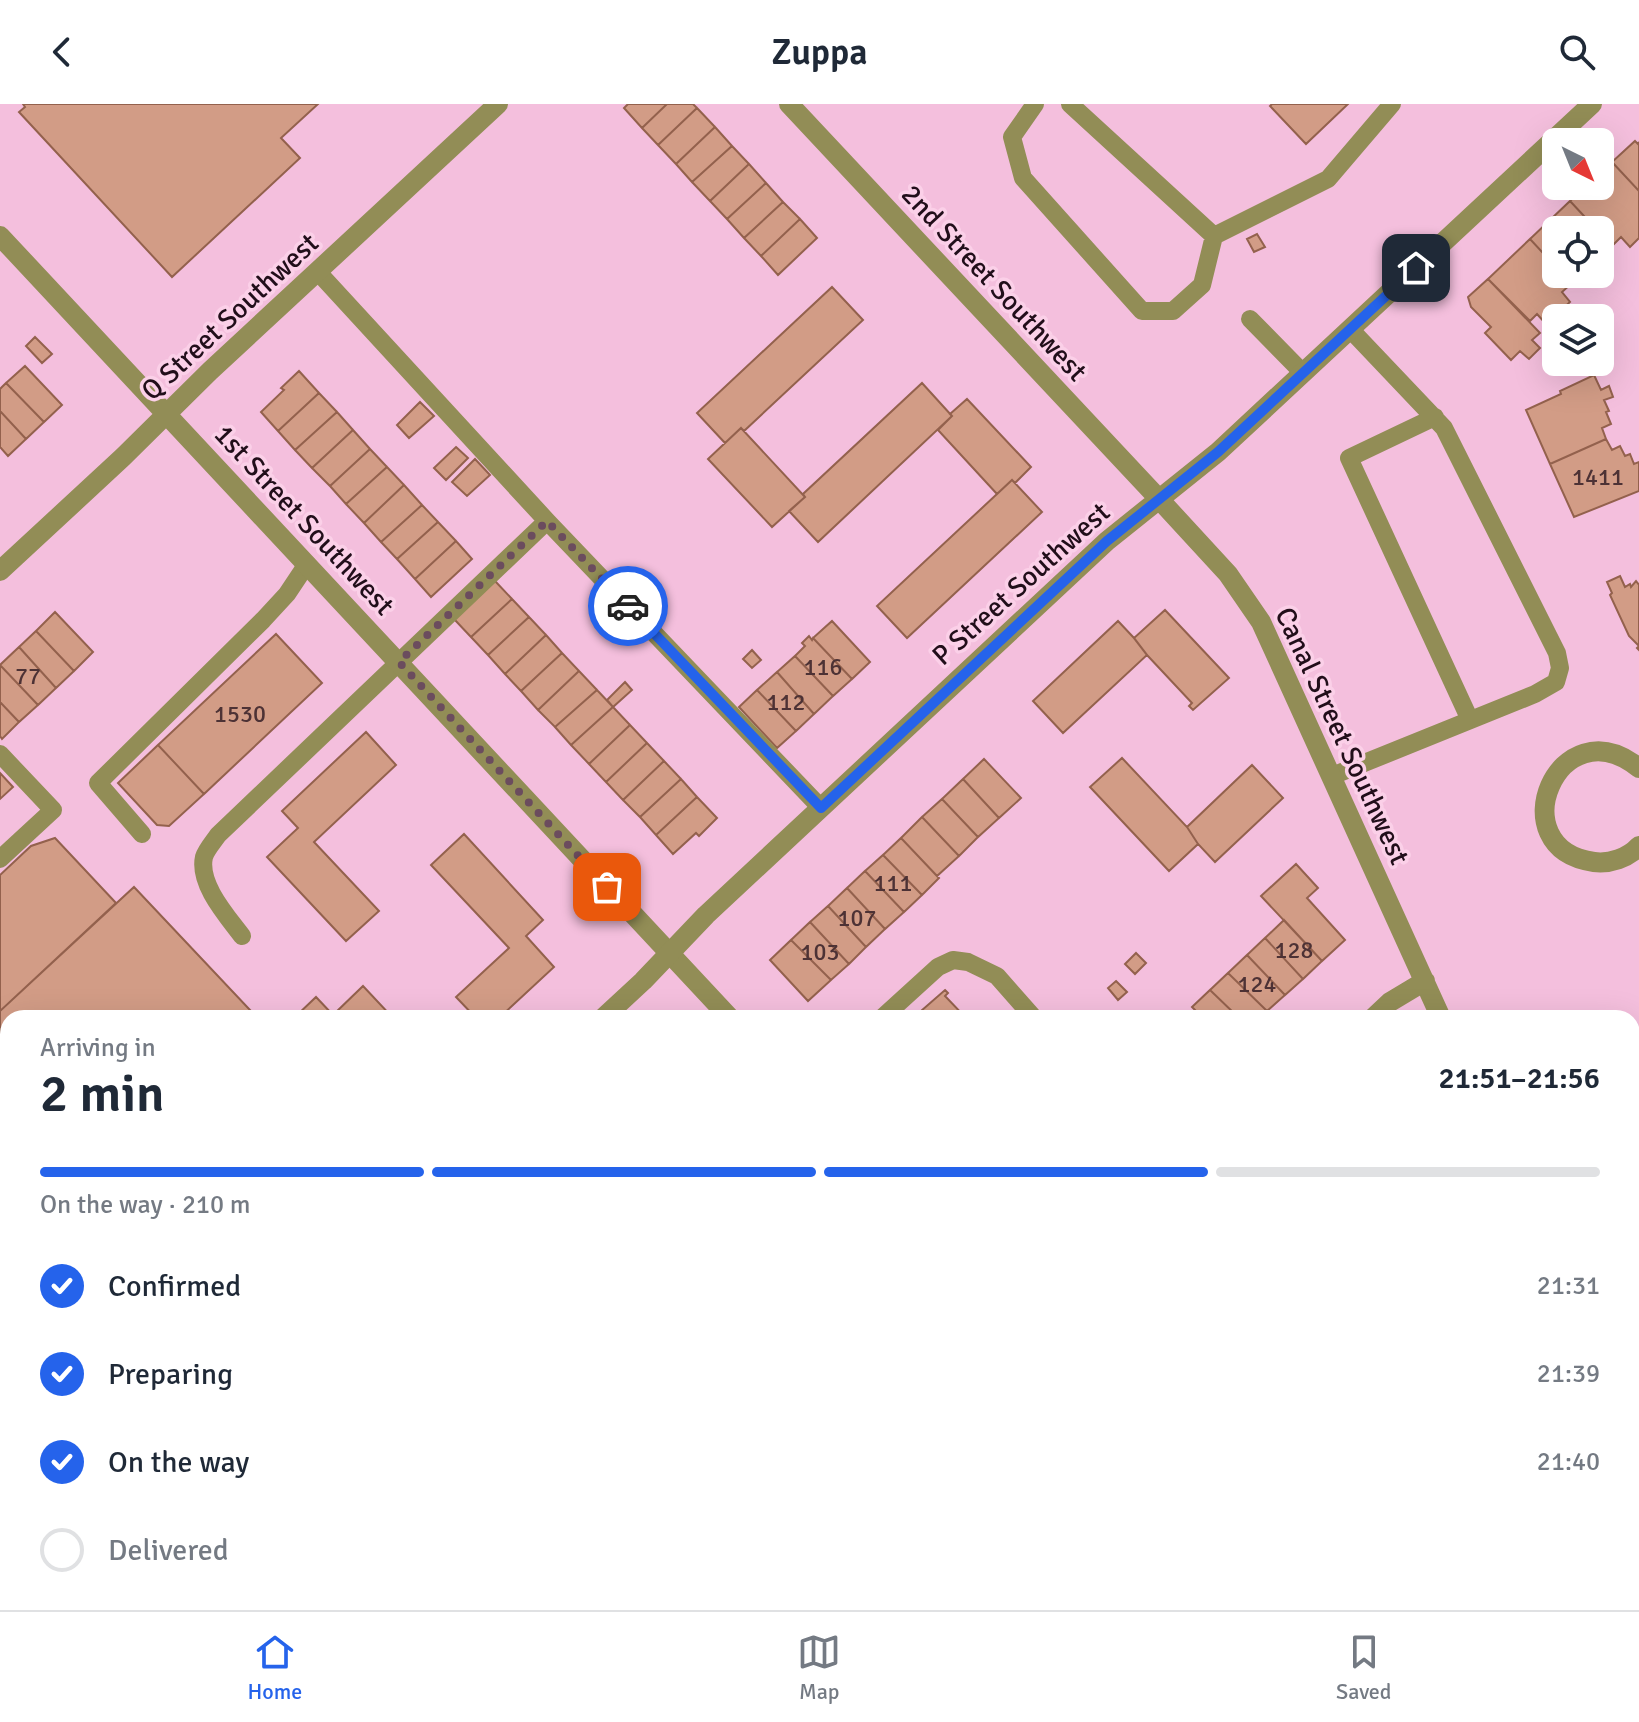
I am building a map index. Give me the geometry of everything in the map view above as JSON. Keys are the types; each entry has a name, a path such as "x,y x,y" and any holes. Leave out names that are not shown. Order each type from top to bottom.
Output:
{"street":[{"name":"Q Street Southwest","path":"0,571 498,104"},
{"name":"2nd Street Southwest","path":"789,104 1159,499"},
{"name":"P Street Southwest","path":"611,1010 706,915 1107,541 1218,452 1592,104"},
{"name":"1st Street Southwest","path":"0,236 722,1010"},
{"name":"Canal Street Southwest","path":"1159,499 1228,574 1255,612 1438,1010"},
{"path":"1639,768 1627,758 1609,752 1590,752 1558,770 1548,787 1544,805 1546,824 1555,841 1568,853 1584,861 1601,863 1619,859 1639,846"},
{"path":"1382,1010 1425,981"}],"lane":[{"path":"1035,104 1012,137 1023,178 1142,311 1173,311 1202,285 1214,236 1328,179 1392,104"},
{"path":"1070,104 1214,236"},
{"path":"318,272 547,521 821,808"},
{"path":"1250,319 1303,373"},
{"path":"1332,776 1539,691 1556,682 1560,668 1557,653 1444,428 1350,329"},
{"path":"1435,417 1349,458 1470,720"},
{"path":"242,936 223,911 205,878 204,855 218,835 547,521"},
{"path":"142,834 98,783 263,620 287,594 307,564"},
{"path":"0,754 53,810 0,859"},
{"path":"891,1010 938,967 953,960 968,962 997,976 1027,1010"}],"building":[{"path":"23,104 318,104 281,138 300,158 172,277 19,112 25,107"},
{"path":"628,104 667,104 642,128 624,108"},
{"path":"667,104 693,104 697,108 658,145 642,128"},
{"path":"1348,104 1306,144 1270,106"},
{"path":"697,108 715,127 676,164 658,145"},
{"path":"715,127 732,146 692,182 676,164"},
{"path":"1635,141 1639,142 1639,191 1614,164 1614,160"},
{"path":"732,146 749,164 710,201 692,182"},
{"path":"749,164 766,183 727,219 710,201"},
{"path":"1614,164 1639,191 1639,238 1630,247 1621,237 1614,244 1614,216 1584,216 1570,201 1614,200"},
{"path":"766,183 783,202 744,238 727,219"},
{"path":"1570,201 1584,216 1554,216"},
{"path":"783,202 800,219 761,256 744,238"},
{"path":"800,219 817,238 778,275 761,256"},
{"path":"1542,228 1542,252 1530,239"},
{"path":"1257,234 1265,247 1254,252 1247,239"},
{"path":"1530,239 1542,252 1542,288 1566,288 1562,292 1570,302 1542,304 1542,320 1537,314 1530,321 1488,279"},
{"path":"1488,279 1540,333 1532,340 1540,348 1529,359 1520,351 1511,360 1485,333 1491,327 1471,307 1468,297"},
{"path":"832,287 863,320 744,431 741,428 725,443 697,413"},
{"path":"35,337 52,354 42,363 26,346"},
{"path":"25,366 62,405 44,422 6,383"},
{"path":"299,371 319,393 278,431 261,412"},
{"path":"1594,376 1601,390 1609,386 1613,397 1604,400 1611,424 1602,428 1606,439 1550,464 1526,410 1561,394 1560,391"},
{"path":"6,383 44,422 26,439 0,411 0,389"},
{"path":"922,383 952,416 818,542 789,511 805,497 803,494"},
{"path":"319,393 337,412 295,450 278,431"},
{"path":"967,399 1031,467 1015,483 1012,480 997,494 938,430"},
{"path":"420,402 434,416 409,438 397,425"},
{"path":"0,411 26,439 8,456 0,447"},
{"path":"337,412 353,430 312,468 295,450"},
{"path":"741,428 805,497 772,527 708,459"},
{"path":"353,430 370,449 330,486 312,468"},
{"path":"1606,439 1612,450 1620,446 1625,456 1630,454 1634,464 1639,462 1639,491 1574,517 1550,464"},
{"path":"456,447 468,458 446,480 434,468"},
{"path":"370,449 387,467 346,504 330,486"},
{"path":"475,459 490,475 467,496 452,482"},
{"path":"387,467 404,485 364,523 346,504"},
{"path":"1012,480 1042,512 907,638 877,606"},
{"path":"404,485 422,505 381,542 364,523"},
{"path":"422,505 438,522 397,559 381,542"},
{"path":"438,522 456,541 415,579 397,559"},
{"path":"456,541 472,559 431,597 415,579"},
{"path":"1620,576 1625,587 1630,584 1631,587 1636,581 1639,585 1639,646 1629,636 1610,595 1607,582"},
{"path":"495,581 512,599 471,637 454,619"},
{"path":"512,599 529,617 488,655 471,637"},
{"path":"1165,610 1229,678 1193,710 1189,706 1192,703 1134,638"},
{"path":"55,612 93,652 74,671 36,631"},
{"path":"529,617 546,635 505,674 488,655"},
{"path":"832,621 870,662 852,679 813,638"},
{"path":"1118,621 1147,655 1063,733 1033,701"},
{"path":"36,631 74,671 56,688 19,647"},
{"path":"276,634 322,683 204,794 158,745"},
{"path":"546,635 562,653 521,691 505,674"},
{"path":"809,636 852,679 833,696 795,656 805,646 802,643"},
{"path":"19,647 56,688 38,705 0,665"},
{"path":"752,650 761,660 752,668 743,659"},
{"path":"562,653 579,671 538,710 521,691"},
{"path":"795,656 833,696 814,714 777,672"},
{"path":"0,665 38,705 19,722 0,702"},
{"path":"579,671 597,690 555,727 538,710"},
{"path":"777,672 814,714 796,731 757,690"},
{"path":"625,682 632,690 613,707 607,700"},
{"path":"597,690 613,707 571,745 555,727"},
{"path":"757,690 796,731 777,748 739,707"},
{"path":"0,702 19,722 2,739 0,736"},
{"path":"613,707 630,725 589,764 571,745"},
{"path":"630,725 647,743 606,782 589,764"},
{"path":"366,732 396,765 314,842 379,911 346,941 267,857 298,828 282,811"},
{"path":"647,743 664,761 623,800 606,782"},
{"path":"158,745 204,794 169,826 157,825 118,783"},
{"path":"1122,758 1187,827 1198,844 1169,871 1090,787"},
{"path":"984,759 1021,798 999,818 963,779"},
{"path":"664,761 681,779 640,817 623,800"},
{"path":"1252,765 1283,798 1215,862 1187,827"},
{"path":"0,773 13,787 0,799"},
{"path":"681,779 697,797 656,835 640,817"},
{"path":"963,779 999,818 978,837 942,799"},
{"path":"697,797 717,818 699,836 696,833 673,854 656,835"},
{"path":"942,799 978,837 959,856 922,817"},
{"path":"922,817 959,856 937,876 901,838"},
{"path":"464,834 543,920 526,936 554,967 508,1010 468,1010 456,997 509,948 431,865"},
{"path":"55,838 116,903 0,1010 0,875 31,846"},
{"path":"901,838 939,878 922,895 883,855"},
{"path":"883,855 922,895 904,912 865,871"},
{"path":"1296,864 1318,888 1307,898 1345,940 1322,961 1261,896"},
{"path":"865,871 904,912 885,929 847,888"},
{"path":"134,887 250,1010 1,1010"},
{"path":"847,888 885,929 866,947 828,906"},
{"path":"828,906 866,947 849,964 810,922"},
{"path":"1284,920 1322,961 1303,979 1265,938"},
{"path":"810,922 849,964 831,980 791,940"},
{"path":"1265,938 1303,979 1285,995 1247,955"},
{"path":"791,940 831,980 808,1001 770,960"},
{"path":"1136,953 1146,963 1135,974 1125,964"},
{"path":"1247,955 1285,995 1266,1010 1228,973"},
{"path":"1228,973 1266,1010 1231,1010 1210,990"},
{"path":"1116,981 1127,992 1118,1000 1108,988"},
{"path":"363,986 386,1010 338,1010"},
{"path":"945,990 948,993 945,996 958,1010 922,1010"},
{"path":"1210,990 1231,1010 1195,1010 1192,1007"},
{"path":"316,997 328,1010 302,1010"}],"way so far":[{"path":"607,887 399,662 547,521 628,606"}],"route":[{"path":"628,606 821,808 1107,541 1218,452 1416,268"}]}
